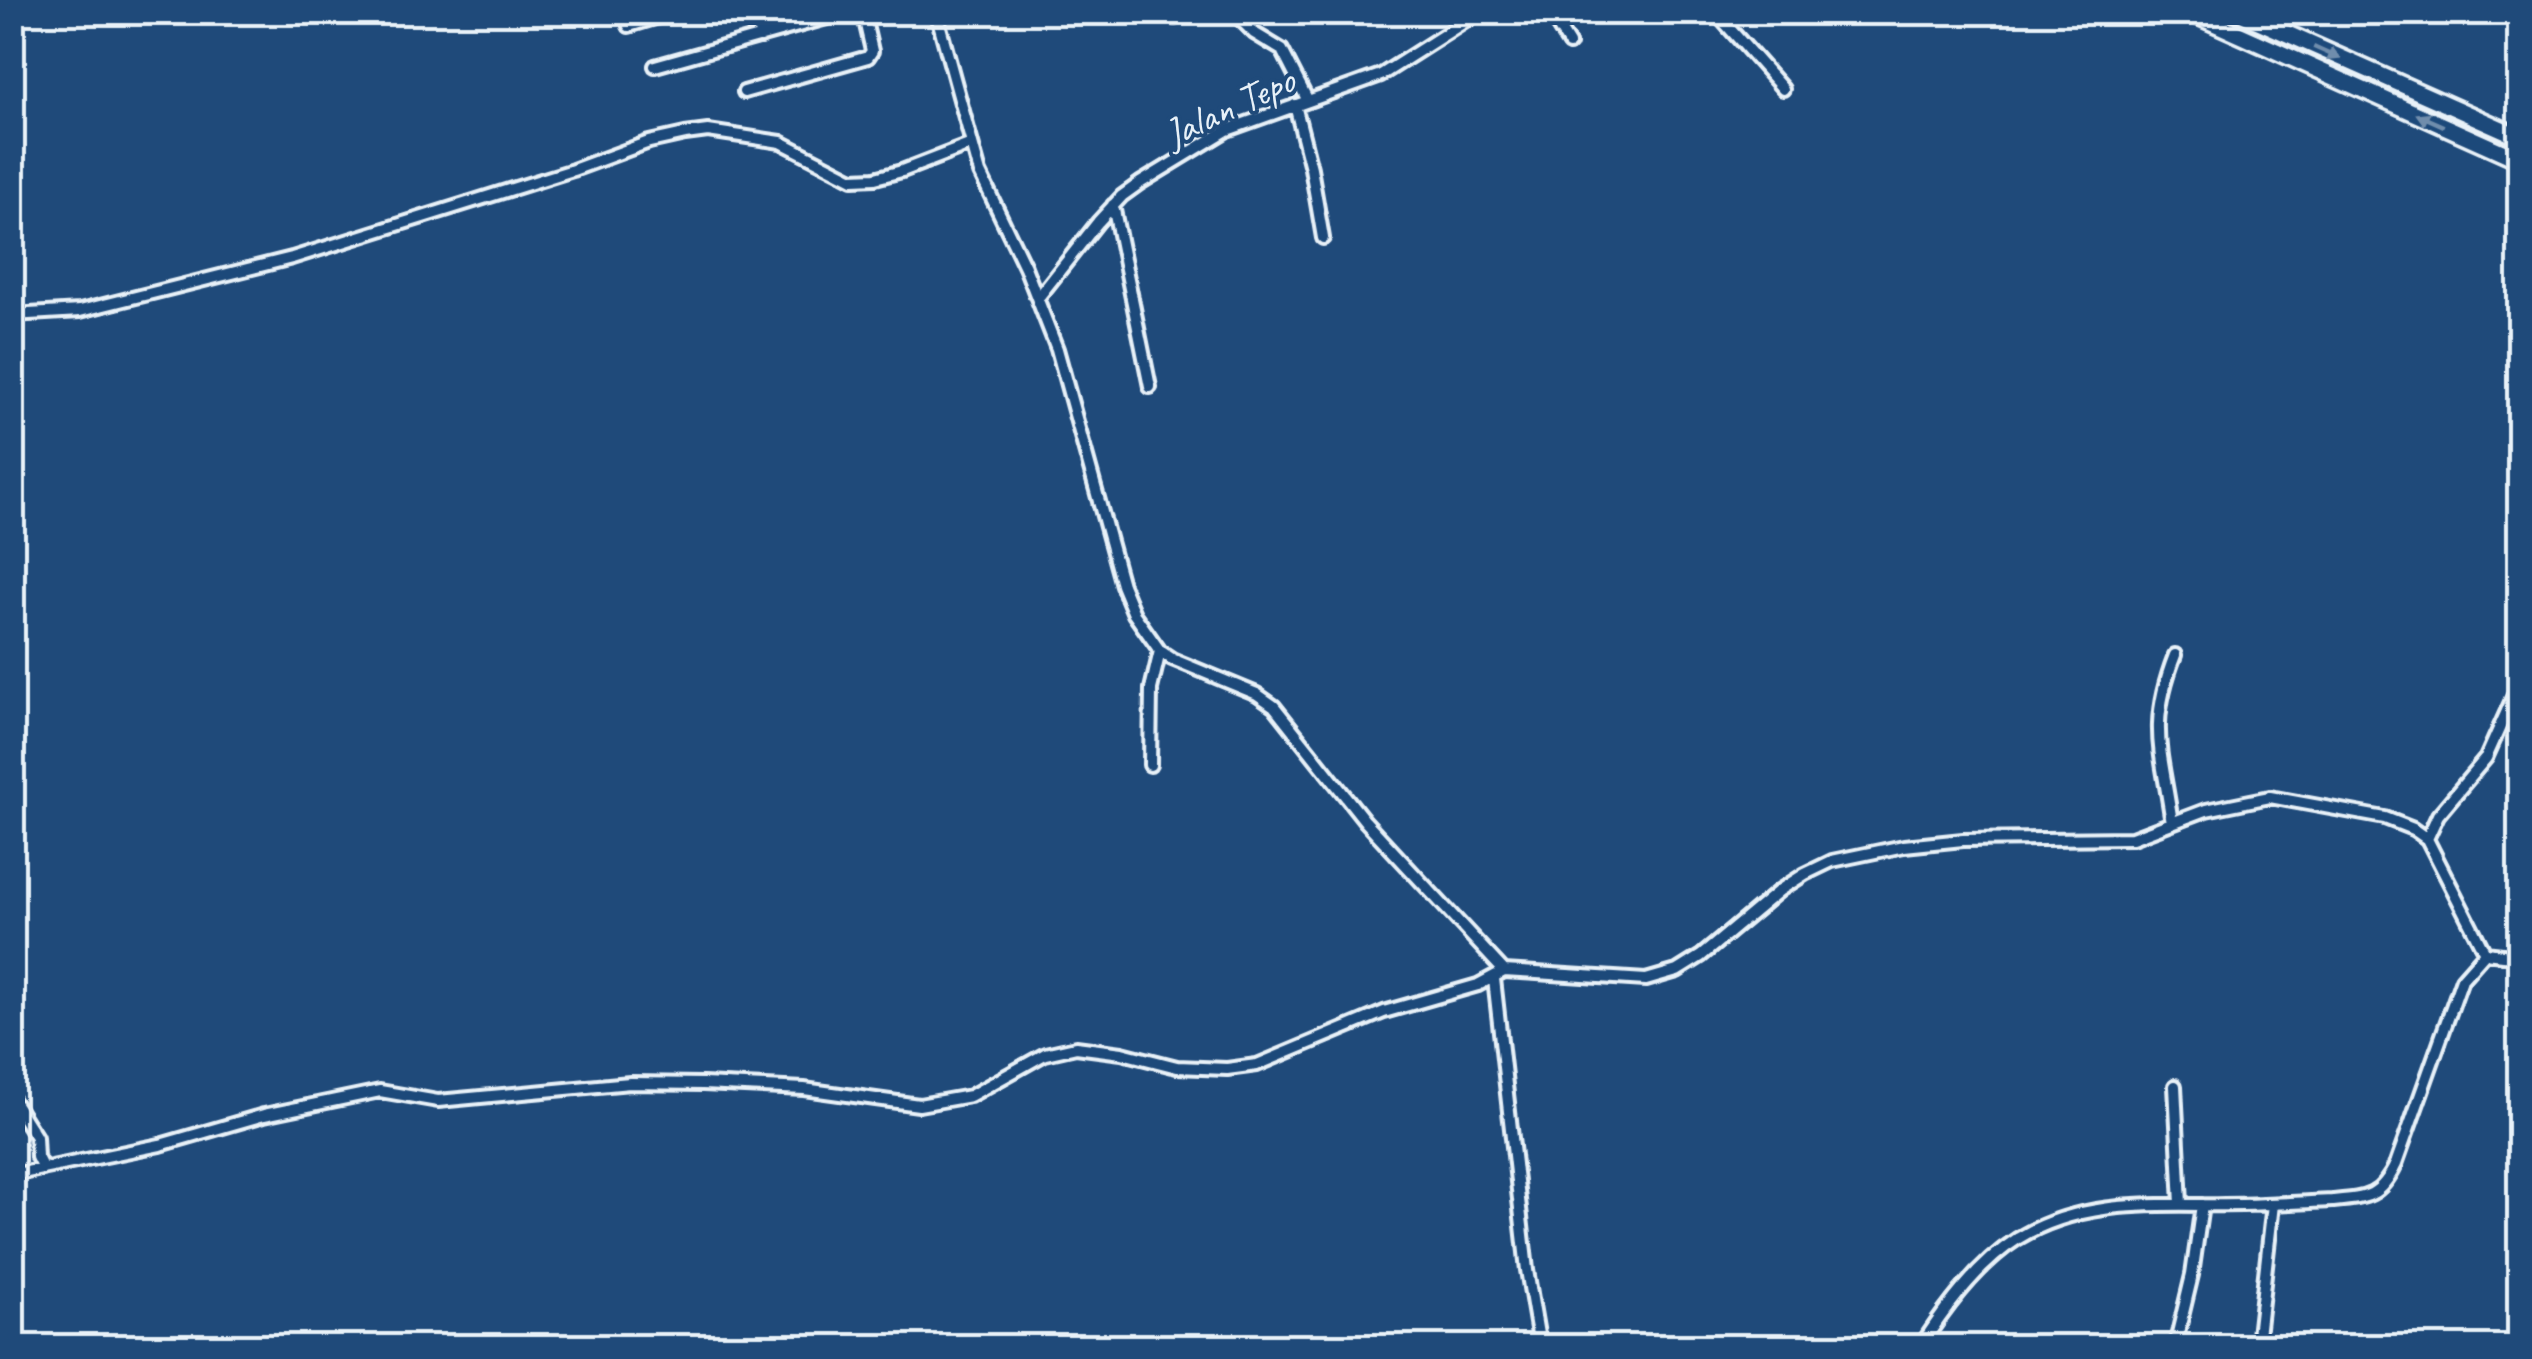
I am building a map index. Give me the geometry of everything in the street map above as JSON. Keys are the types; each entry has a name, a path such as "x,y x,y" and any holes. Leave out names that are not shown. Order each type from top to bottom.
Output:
{"highway":[{"path":"2189,12 2520,160"},
{"path":"2238,12 2520,137"}],"street":[{"path":"629,26 676,12"},
{"path":"754,12 761,37"},
{"path":"655,66 848,12"},
{"path":"744,92 868,57 872,50 863,12"},
{"path":"936,12 980,174 1038,298 1057,349 1122,585 1134,614 1160,650 1172,659 1257,694 1274,706 1365,822 1499,975 1527,1270 1540,1346"},
{"path":"1168,12 1175,18 1180,12"},
{"path":"1233,12 1254,33 1282,50 1308,100"},
{"name":"Jalan Tepo","path":"1038,298 1114,206 1140,183 1219,134 1381,75 1480,12"},
{"path":"1549,12 1569,44"},
{"path":"1715,12 1783,89"},
{"path":"1294,105 1324,238"},
{"path":"12,315 80,311 292,258 684,134 708,131 781,142 853,179 902,171 973,146"},
{"path":"1114,206 1150,387"},
{"path":"1150,765 1150,689 1160,650"},
{"path":"2172,823 2159,753 2158,721 2163,688 2176,656"},
{"path":"2427,839 2438,814 2486,758 2520,682"},
{"path":"12,1175 160,1145 380,1090 438,1101 630,1083 703,1084 804,1089 920,1106 970,1096 1045,1054 1076,1047 1177,1066 1227,1069 1257,1065 1384,1012 1499,975 1646,980 1678,971 1780,890 1832,862 1904,846 1963,840 2132,838 2231,803 2270,797 2385,818 2427,839 2485,953"},
{"path":"2485,953 2520,957"},
{"path":"1921,1346 1999,1252 2052,1223 2101,1208 2363,1198 2385,1186 2462,979 2485,953"},
{"path":"2175,1086 2181,1204"},
{"path":"12,1099 36,1138 37,1157 44,1169"},
{"path":"2258,1336 2273,1204"},
{"path":"2174,1346 2192,1275 2202,1205"}]}
